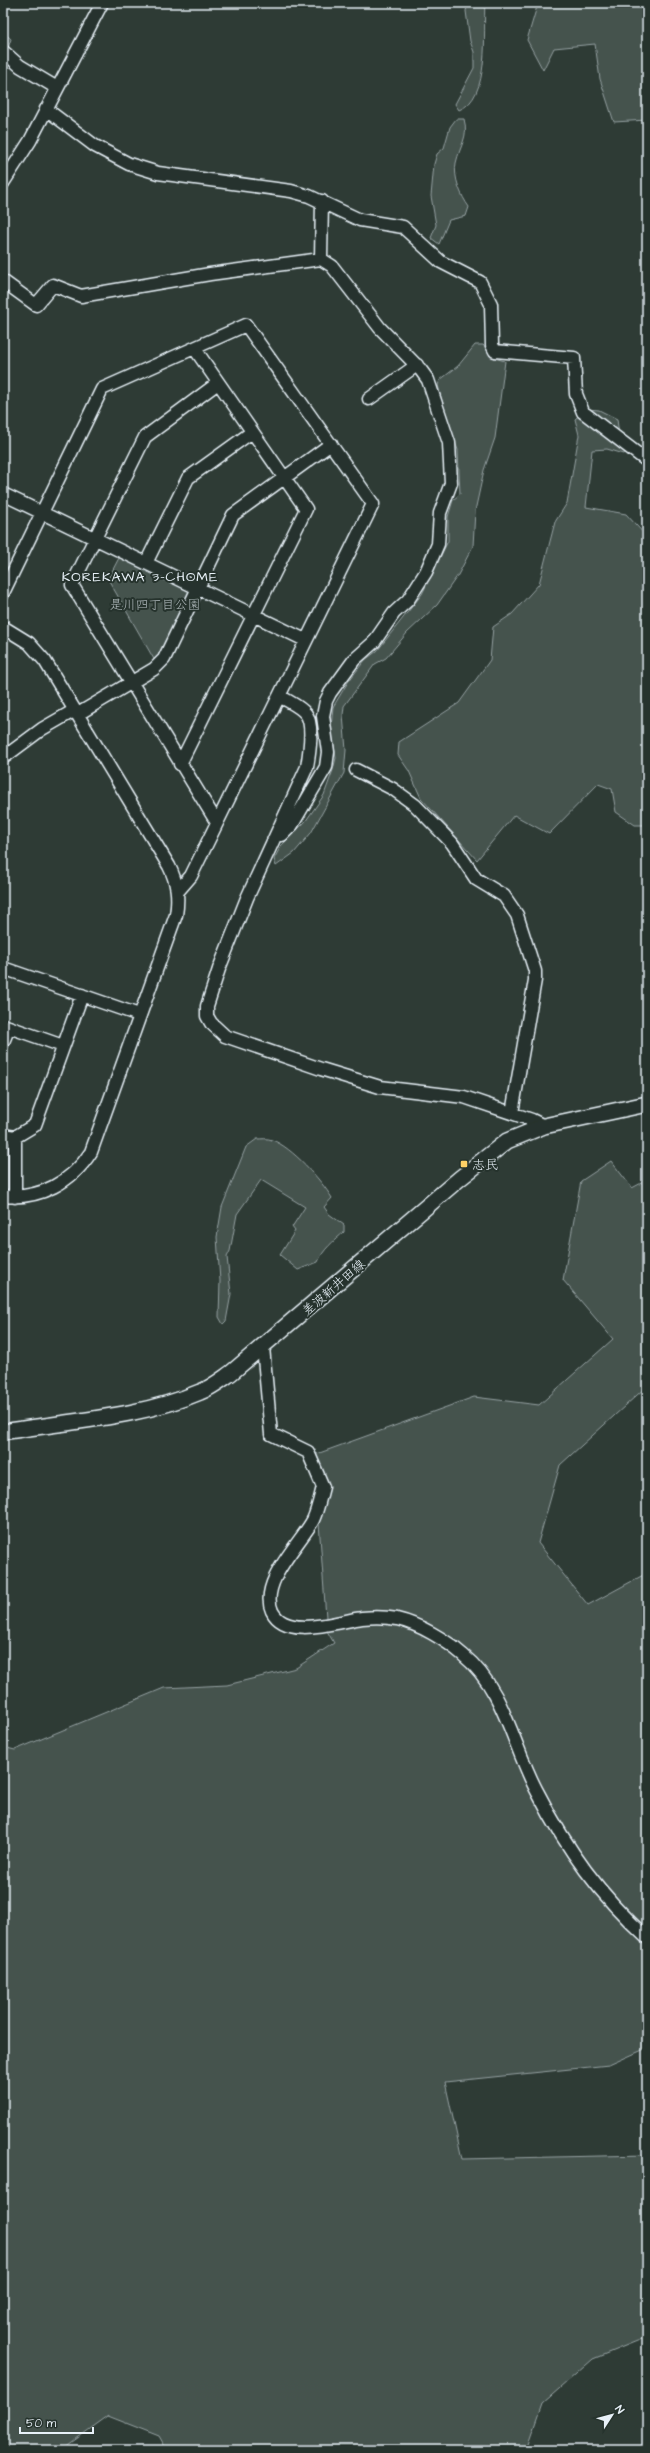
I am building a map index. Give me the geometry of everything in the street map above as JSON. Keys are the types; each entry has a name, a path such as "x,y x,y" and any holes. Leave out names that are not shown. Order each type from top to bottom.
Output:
{"main road":[{"name":"差波新井田線","path":"3,1432 134,1411 181,1400 202,1392 232,1374 507,1141 544,1126 647,1104"}],"street":[{"path":"3,183 30,141 102,3"},
{"path":"3,51 20,66 57,88"},
{"path":"46,109 95,146 130,164 158,173 291,191 322,201 360,220 403,227 441,262 480,282 492,304 492,345 495,351 574,358 576,394 583,412 647,461"},
{"path":"321,259 322,201"},
{"path":"3,281 36,305 53,285 81,296 210,274 321,259 332,266 380,328 417,365 428,380 450,454 451,483 440,513 438,544 417,588 394,613 374,642 354,660 326,702 323,716 328,752 326,767 292,825 282,835 276,835"},
{"path":"3,593 43,514 102,388 196,349 246,325 373,504 305,640 280,696 216,821 191,876 178,891"},
{"path":"180,764 306,509 196,349"},
{"path":"369,399 417,365"},
{"path":"216,821 72,585 145,437 218,383"},
{"path":"146,564 188,478 252,432"},
{"path":"3,758 42,729 132,684 154,669 164,659 233,515 331,444"},
{"path":"3,494 305,640"},
{"path":"3,628 19,636 37,650 169,866 178,891 176,915 139,1015 102,1125 86,1161 68,1179 54,1187 36,1194 9,1197 15,1137"},
{"path":"280,696 306,713 310,748 307,767 298,790 247,898 218,969 207,1006 207,1016 215,1029 225,1036 263,1050 380,1087 464,1097 532,1120 544,1126"},
{"path":"356,770 393,789 415,805 452,843 476,879 504,896 517,914 535,971 536,980 512,1113"},
{"path":"3,968 139,1015"},
{"path":"3,1135 15,1137 35,1125 82,995"},
{"path":"3,1042 6,1026 63,1046"},
{"path":"263,1347 271,1434 308,1452 323,1487 313,1520 280,1569 273,1583 270,1603 273,1613 288,1624 301,1626 326,1626 361,1618 398,1619 431,1633 463,1655 478,1670 497,1698 537,1792 578,1862 616,1910 647,1938"}],"green space":[{"path":"468,3 485,3 483,63 481,79 476,92 469,103 459,110 455,104 474,68 474,52 470,41 466,11"},
{"path":"538,3 647,3 647,120 614,122 600,79 595,44 554,48 543,70 527,40"},
{"path":"3,32 11,39 8,48 3,49"},
{"path":"456,119 464,119 465,136 455,168 461,192 469,207 466,216 449,220 439,244 431,238 436,225 431,196 434,164 437,154 444,148 450,127"},
{"path":"475,345 483,345 494,358 505,361 495,438 484,470 475,511 473,546 458,575 437,605 407,633 386,658 375,664 344,706 343,715 346,750 344,773 311,833 294,853 276,866 274,859 281,846 305,822 324,795 333,770 336,758 331,728 333,707 348,682 365,660 377,651 422,594 448,541 448,517 453,500 460,494 458,450 446,418 438,385 440,380 458,366"},
{"path":"587,409 599,410 617,419 619,435 629,450 624,454 607,449 592,450 586,507 626,514 647,537 647,825 635,825 616,812 612,789 598,784 549,834 514,815 477,860 421,798 409,771 398,755 399,742 459,703 490,660 493,627 512,614 539,584 555,522 567,503 579,435 575,419"},
{"name":"是川四丁目公園","path":"120,556 188,589 191,594 155,661 108,579"},
{"path":"257,1139 270,1139 288,1149 321,1182 332,1198 324,1207 329,1214 344,1225 344,1232 326,1249 318,1262 298,1270 280,1255 295,1231 292,1227 305,1207 261,1180 237,1214 230,1251 227,1257 231,1294 226,1321 223,1324 219,1317 220,1281 217,1237 222,1207 246,1147"},
{"path":"611,1161 632,1188 647,1180 647,1386 560,1465 538,1543 588,1605 647,1573 647,2048 609,2065 445,2082 462,2159 647,2155 647,2337 593,2359 543,2403 528,2446 531,2450 167,2450 159,2436 108,2416 61,2450 3,2450 3,1747 15,1750 164,1688 227,1685 296,1668 334,1643 327,1631 314,1455 474,1397 539,1405 613,1339 563,1280 581,1181"}],"place":[{"name":"志民","path":"464,1164"}],"district":[{"name":"KOREKAWA 3-CHOME","path":"140,576"}]}
